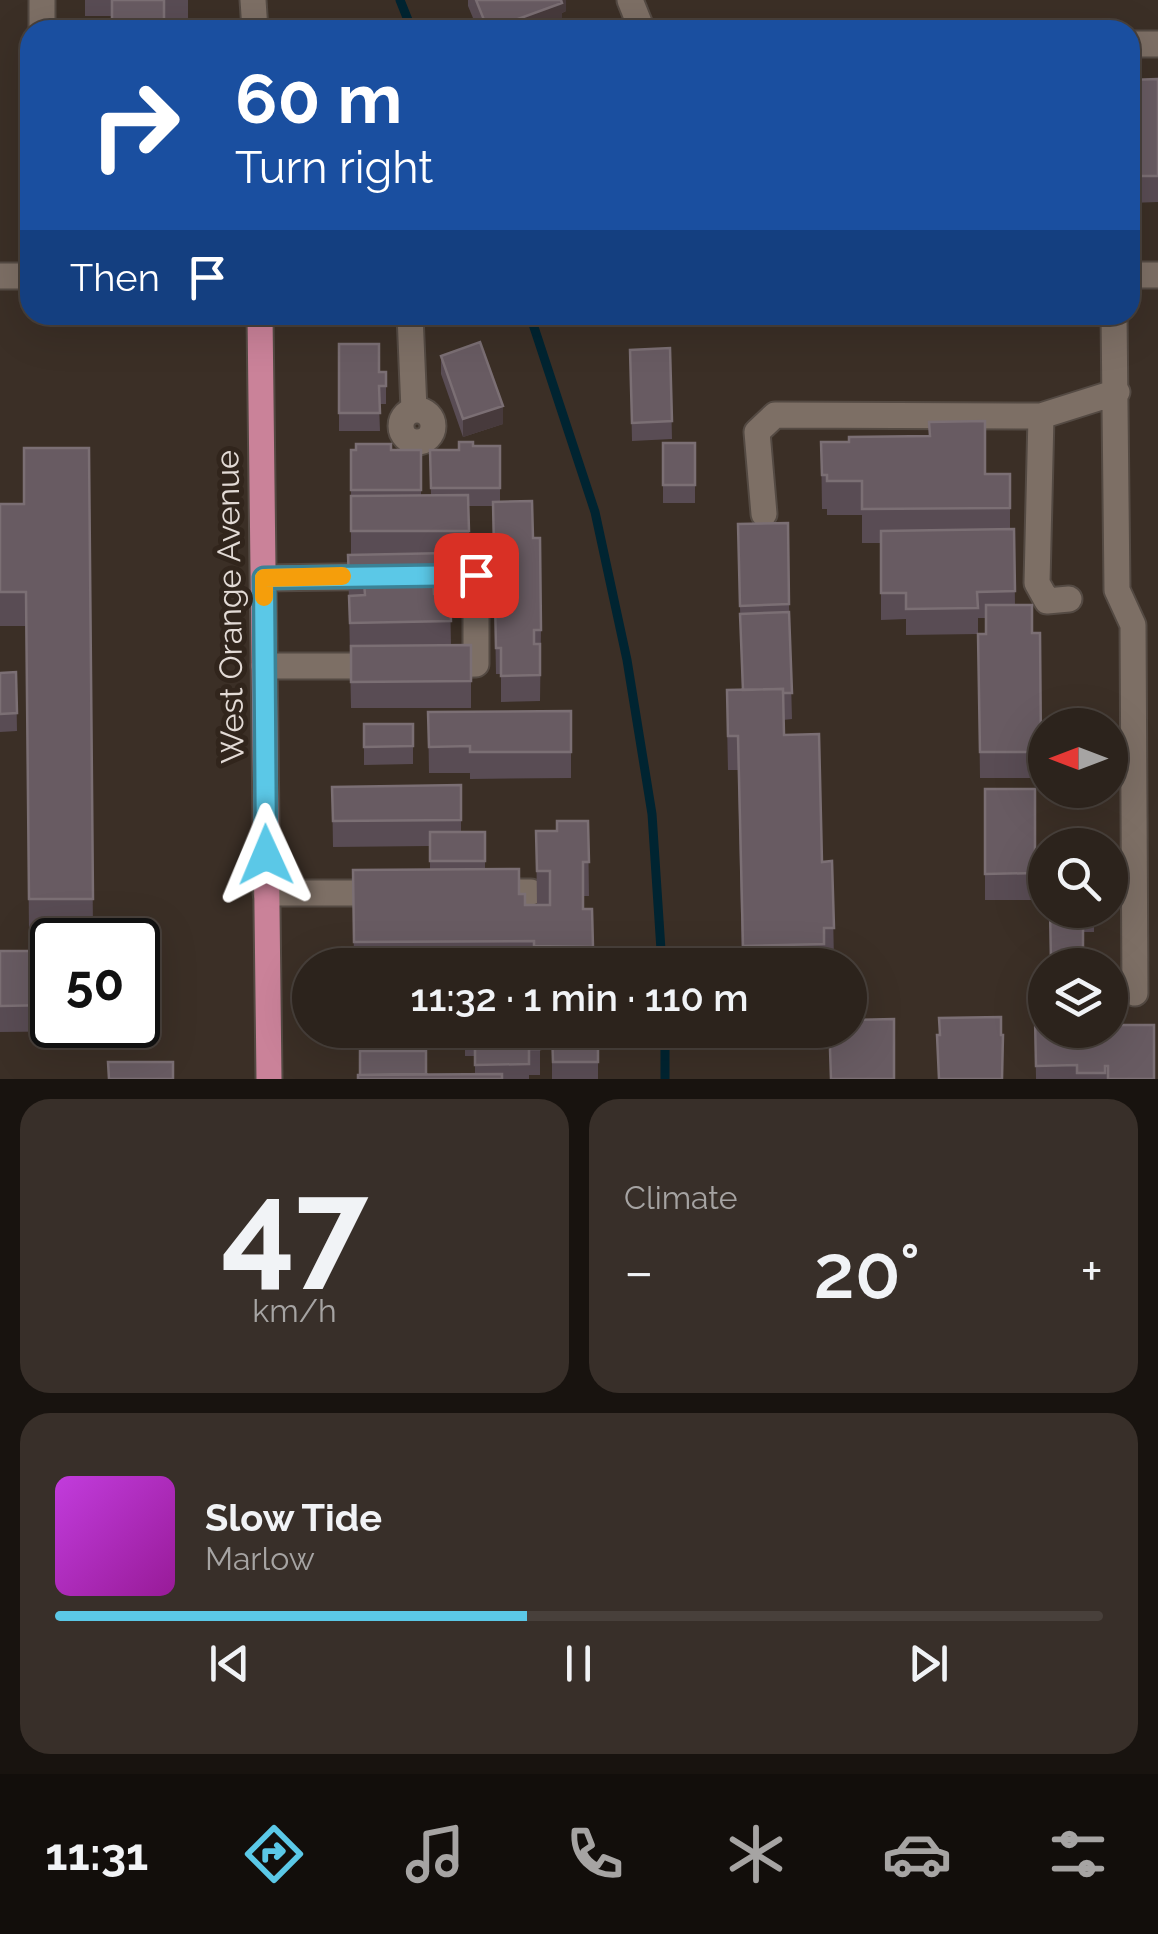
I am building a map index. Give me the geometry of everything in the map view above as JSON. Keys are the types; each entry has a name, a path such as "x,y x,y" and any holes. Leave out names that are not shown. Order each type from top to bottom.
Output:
{"main road":[{"name":"West Orange Avenue","path":"260,325 269,1079"}],"street":[{"path":"410,325 414,410"},
{"path":"1114,325 1117,590 1134,625 1136,993"},
{"path":"764,514 757,432 775,416 1040,416 1117,392"},
{"path":"1040,416 1037,583 1048,600 1070,599"},
{"path":"264,578 476,575 476,664 264,666"},
{"path":"266,893 418,892"},
{"path":"455,892 531,892"}],"building":[{"path":"112,0 164,0 164,20 112,20"},
{"path":"476,0 562,3 515,20 484,20"},
{"path":"1158,79 1158,176 1140,176 1140,80"},
{"path":"480,342 503,406 463,419 441,356"},
{"path":"339,344 379,344 379,372 386,372 386,386 379,386 380,413 339,413"},
{"path":"670,348 672,421 632,423 630,350"},
{"path":"985,421 985,474 1010,474 1010,508 862,509 862,481 827,481 827,475 822,475 821,442 849,442 849,437 930,436 929,422"},
{"path":"459,442 500,446 500,488 431,488 430,450 459,450"},
{"path":"663,443 695,443 695,485 663,485"},
{"path":"356,444 391,444 391,450 421,450 421,490 351,490 351,450 356,450"},
{"path":"24,448 89,448 93,899 29,899 26,592 0,592 0,504 24,504"},
{"path":"468,495 469,531 351,531 351,496"},
{"path":"532,501 533,538 540,538 541,630 534,630 534,644 540,644 540,675 501,676 501,648 496,648 493,502"},
{"path":"788,523 789,604 740,606 738,524"},
{"path":"1014,529 1015,591 977,592 978,608 906,609 906,593 881,593 881,531"},
{"path":"449,553 450,579 433,579 434,594 450,593 451,621 350,623 349,596 365,595 364,582 349,582 348,555"},
{"path":"986,605 1032,605 1032,633 1040,633 1041,708 1028,708 1028,752 980,752 978,634 986,634"},
{"path":"789,612 792,693 783,693 783,689 743,690 740,614"},
{"path":"471,645 471,681 351,682 351,646"},
{"path":"16,672 17,713 0,714 0,673"},
{"path":"783,689 784,735 819,734 822,862 832,861 834,928 824,928 824,944 743,946 738,736 728,736 727,690"},
{"path":"571,711 571,752 470,752 470,746 429,747 428,712"},
{"path":"364,724 413,724 413,746 364,747"},
{"path":"461,785 461,820 333,821 332,787"},
{"path":"985,789 1028,789 1028,808 1035,808 1035,828 1028,828 1028,873 985,874"},
{"path":"557,821 588,821 589,862 583,862 583,909 592,909 593,947 534,946 534,941 354,942 353,870 519,869 519,894 525,894 525,905 550,905 550,871 537,871 536,831 557,831"},
{"path":"430,832 485,832 485,861 430,861"},
{"path":"1050,928 1083,928 1083,948 1051,948"},
{"path":"0,951 30,951 30,1005 0,1006"},
{"path":"1001,1017 1002,1079 939,1079 939,1018"},
{"path":"894,1019 894,1079 831,1079 830,1048 867,1048 867,1020"},
{"path":"1128,1025 1154,1025 1154,1079 1108,1079 1108,1066 1105,1073 1077,1073 1077,1065 1036,1066 1036,1048 1128,1048"},
{"path":"475,1048 540,1048 529,1049 529,1064 475,1065"},
{"path":"553,1048 598,1048 598,1062 553,1062"},
{"path":"360,1051 426,1051 426,1074 360,1075"},
{"path":"108,1062 173,1062 173,1079 109,1079"},
{"path":"502,1074 502,1079 358,1079 358,1075"}],"waterway":[{"path":"400,0 408,20"},
{"path":"533,325 595,512 627,660 652,814 661,948"},
{"path":"665,1048 665,1079"}],"slow traffic":[{"path":"264,597 264,578 342,576"}],"route":[{"path":"266,855 264,578 476,575"}]}
